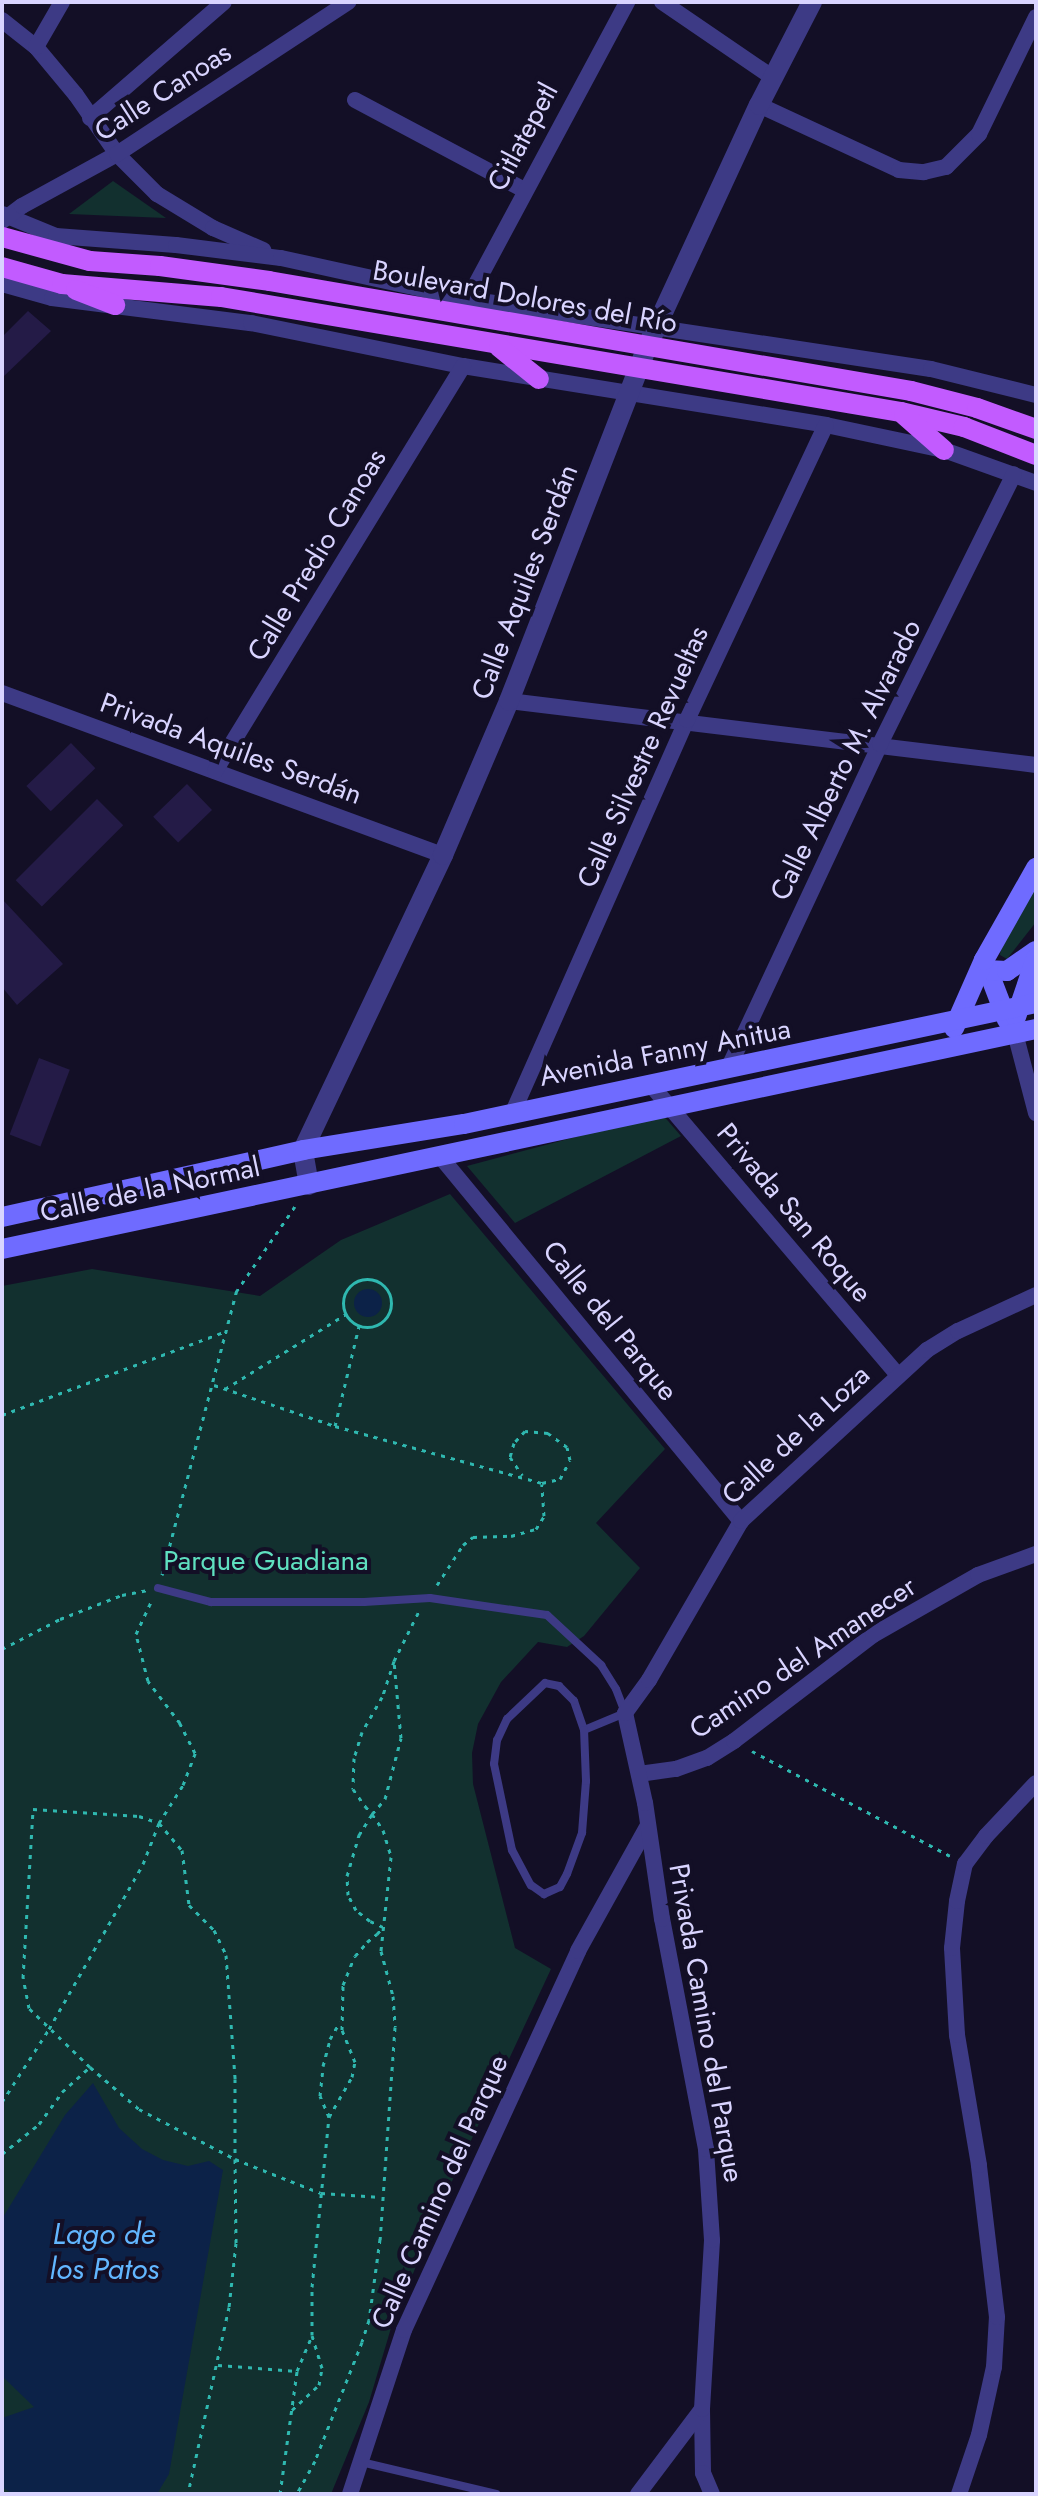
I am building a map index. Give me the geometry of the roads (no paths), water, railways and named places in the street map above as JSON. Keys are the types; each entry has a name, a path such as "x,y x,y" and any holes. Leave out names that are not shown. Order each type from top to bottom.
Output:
{"main road":[{"name":"Boulevard Dolores del Río","path":"2,237 90,261 160,266 651,338 911,391 977,408 1036,429"},
{"name":"Boulevard Dolores del Río","path":"2,267 62,284 192,292 901,412 964,427 1036,455"},
{"path":"62,284 115,305"},
{"path":"495,345 539,379"},
{"path":"901,412 944,450"},
{"path":"949,1046 956,1022 1036,868"},
{"path":"985,965 1007,971 1036,951"},
{"path":"1015,1033 1018,1007 1036,958"},
{"path":"985,965 1018,1007"},
{"name":"Avenida Fanny Anitua","path":"303,1150 464,1124 1018,1007"},
{"name":"Avenida Fanny Anitua","path":"309,1185 1036,1029"},
{"path":"439,1155 447,1135 464,1124"},
{"name":"Calle de la Normal","path":"2,1217 303,1150"},
{"name":"Calle de la Normal","path":"2,1249 309,1185"}],"street":[{"path":"36,47 62,2"},
{"path":"90,118 224,2"},
{"name":"Calle Canoas","path":"4,217 117,154 348,2"},
{"name":"Citlatepetl","path":"468,299 627,2"},
{"path":"662,2 772,77"},
{"name":"Calle Aquiles Serdán","path":"303,1150 443,855 509,701 651,338 772,77 812,2"},
{"path":"759,105 899,170 924,172 946,167 979,134 1036,17"},
{"path":"2,20 36,47 117,154 157,194 185,213 281,258"},
{"path":"355,100 524,190"},
{"path":"4,217 56,236 176,245 281,258 651,338 931,369 1036,395"},
{"path":"2,284 52,298 251,323 463,366 826,425 944,450 1036,483"},
{"name":"Calle Predio Canoas","path":"215,771 463,366"},
{"name":"Calle Silvestre Revueltas","path":"513,1112 687,720 826,425"},
{"name":"Calle Alberto M. Alvarado","path":"728,1069 880,744 1014,474"},
{"name":"Privada Aquiles Serdán","path":"2,693 443,855"},
{"path":"509,701 687,720 1036,765"},
{"path":"1015,1033 1036,1113"},
{"name":"Privada San Roque","path":"651,1085 898,1375"},
{"path":"303,1150 309,1185"},
{"name":"Calle del Parque","path":"439,1155 741,1521"},
{"name":"Calle de la Loza","path":"625,1713 649,1680 741,1521 927,1350 958,1331 1036,1295"},
{"name":"Camino del Amanecer","path":"639,1774 690,1765 734,1741 873,1635 978,1575 1036,1554"},
{"path":"625,1713 647,1827"},
{"path":"959,2494 979,2435 994,2367 997,2317 979,2165 957,2035 952,1948 965,1864 986,1836 1036,1783"},
{"name":"Privada Camino del Parque","path":"647,1827 706,2149 712,2254 702,2409 703,2473 712,2494"},
{"name":"Calle Camino del Parque","path":"350,2494 404,2330 578,1951 647,1827"},
{"path":"638,2494 702,2409"}],"lane":[{"path":"158,1588 211,1602 364,1602 430,1598 547,1615 601,1665 616,1689 625,1713 584,1730"},
{"path":"545,1683 559,1686 574,1701 584,1730 586,1781 582,1833 574,1863 560,1887 544,1894 531,1885 512,1850 494,1764 497,1740 507,1719 545,1683"},
{"path":"361,2462 496,2494"}],"water":[{"path":"368,1289 378,1293 382,1303 378,1313 368,1317 358,1313 354,1303 358,1293"},
{"name":"Lago de los Patos","path":"93,2083 119,2128 142,2149 163,2160 188,2166 209,2161 223,2170 169,2474 157,2494 13,2494 2,2487 2,2418 34,2407 2,2376 2,2219 65,2115"}],"park label":[{"name":"Parque Guadiana","path":"266,1561"}]}
